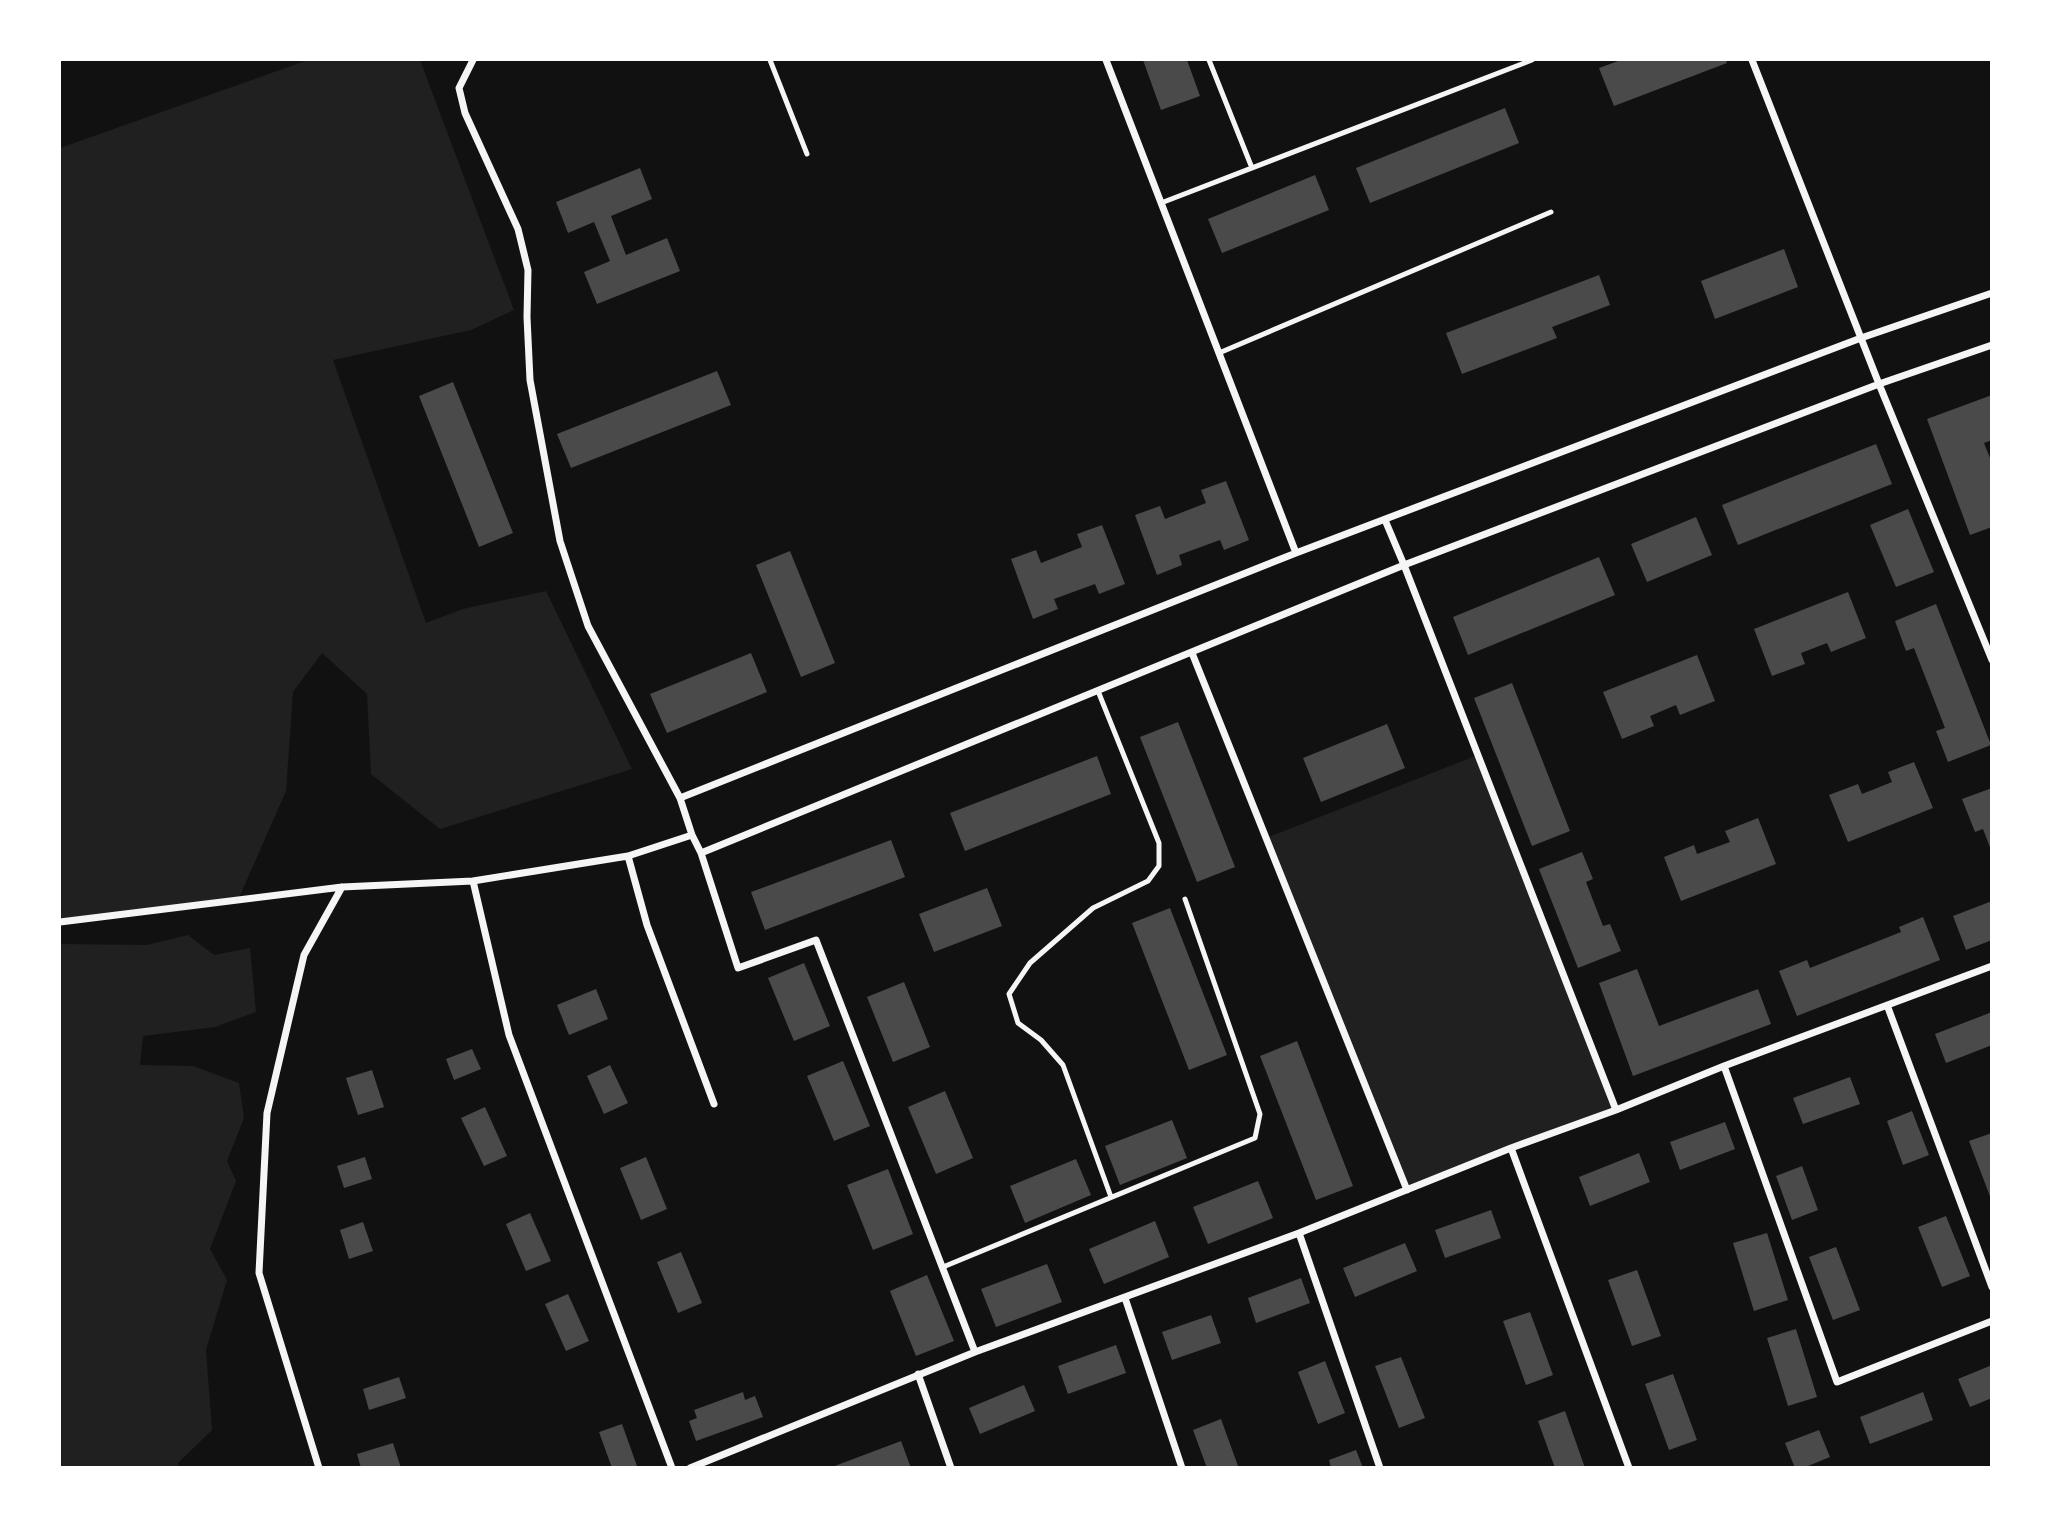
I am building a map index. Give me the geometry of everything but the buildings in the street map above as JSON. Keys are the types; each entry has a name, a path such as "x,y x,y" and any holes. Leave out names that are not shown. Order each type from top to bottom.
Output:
{"street":[{"path":"473,60 459,88 465,113 518,229 528,270 530,380 560,541 588,626 680,798 701,853 738,968 816,940 975,1352"},
{"path":"1106,60 1296,552"},
{"path":"1752,60 1879,384 1992,660"},
{"path":"680,798 1296,552 1861,338 1992,293"},
{"path":"701,853 1405,565 1879,384 1992,345"},
{"path":"1385,520 1405,565 1616,1110"},
{"path":"1192,653 1407,1190"},
{"path":"60,922 342,887 473,881 628,856 692,835"},
{"path":"628,856 647,925 714,1104"},
{"path":"473,881 509,1035 672,1468"},
{"path":"319,1468 259,1273 267,1113 304,955 342,887"},
{"path":"690,1468 975,1352 1299,1233 1511,1148 1992,966"},
{"path":"1887,1005 1992,1287"},
{"path":"1724,1066 1837,1382 1992,1321"},
{"path":"1511,1148 1629,1468"},
{"path":"1299,1233 1380,1468"},
{"path":"1125,1298 1182,1468"},
{"path":"918,1374 951,1468"}],"lane":[{"path":"770,60 807,155"},
{"path":"1209,60 1252,167"},
{"path":"1161,203 1532,60"},
{"path":"1219,354 1551,212"},
{"path":"1098,691 1159,843 1159,866 1148,881 1093,908 1030,964 1009,994 1018,1023 1041,1040 1063,1065 1111,1197"},
{"path":"943,1267 1255,1138 1260,1114 1185,899"}],"shaded area":[{"path":"308,60 420,60 514,310 471,330 333,360 426,623 463,609 546,591 632,769 440,829 371,774 367,694 322,653 293,692 286,791 238,900 60,922 60,148"},
{"path":"1478,755 1616,1110 1407,1190 1266,838"},
{"path":"188,935 214,955 250,948 256,1012 215,1027 143,1036 140,1065 193,1066 239,1083 244,1118 227,1161 236,1181 210,1249 227,1280 206,1350 212,1430 178,1463 179,1467 60,1467 60,944 147,945"}]}
